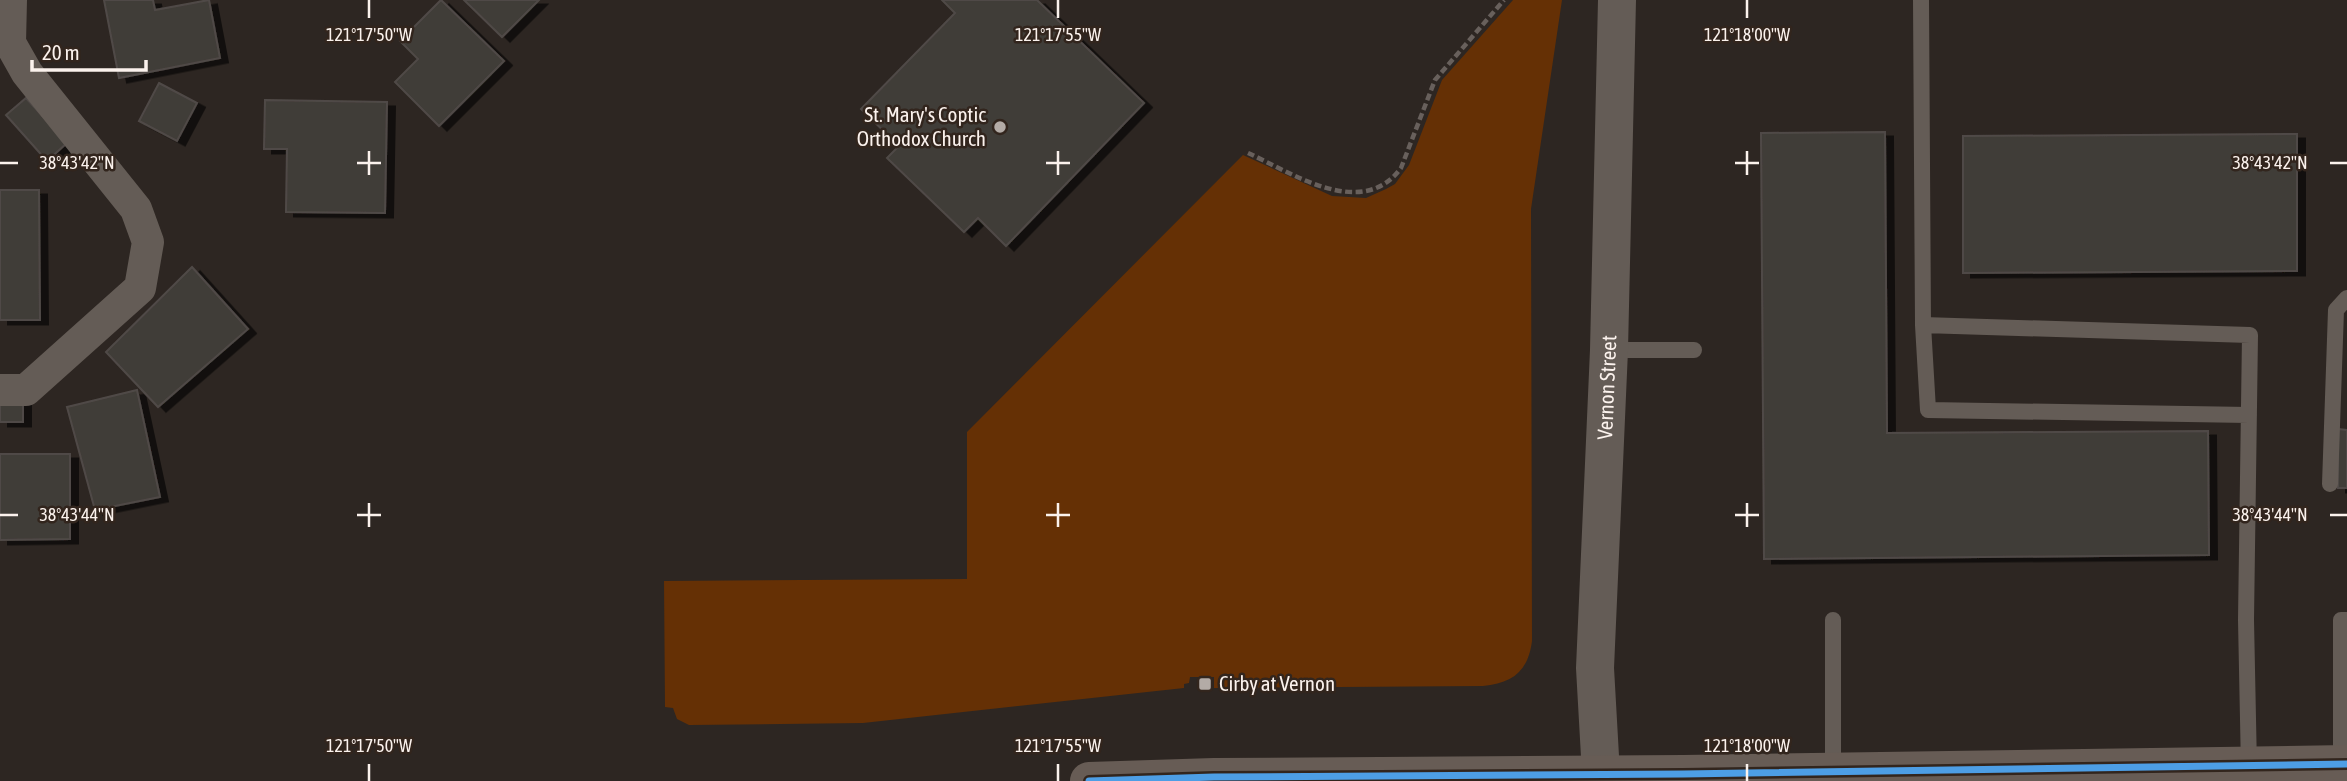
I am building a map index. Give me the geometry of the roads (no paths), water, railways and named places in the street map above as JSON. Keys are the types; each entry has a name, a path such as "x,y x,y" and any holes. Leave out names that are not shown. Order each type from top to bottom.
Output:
{"main road":[{"path":"1089,781 1214,777 1833,772 2249,773 2344,764"}],"street":[{"path":"0,390 26,390 140,288 148,242 136,209 27,73 10,43 11,0"},
{"name":"Vernon Street","path":"1601,774 1595,668 1609,350 1617,0"}],"lane":[{"path":"1921,0 1923,325 1928,410 2249,415"},
{"path":"2330,484 2336,310 2347,298"},
{"path":"1923,325 2250,335 2246,620 2249,773"},
{"path":"1609,350 1693,350"},
{"path":"1833,620 1833,772"},
{"path":"2344,764 2342,620 2347,620"}],"place":[{"name":"St. Mary's Coptic Orthodox Church","path":"1000,127"},
{"name":"Cirby at Vernon","path":"1205,684"}]}
